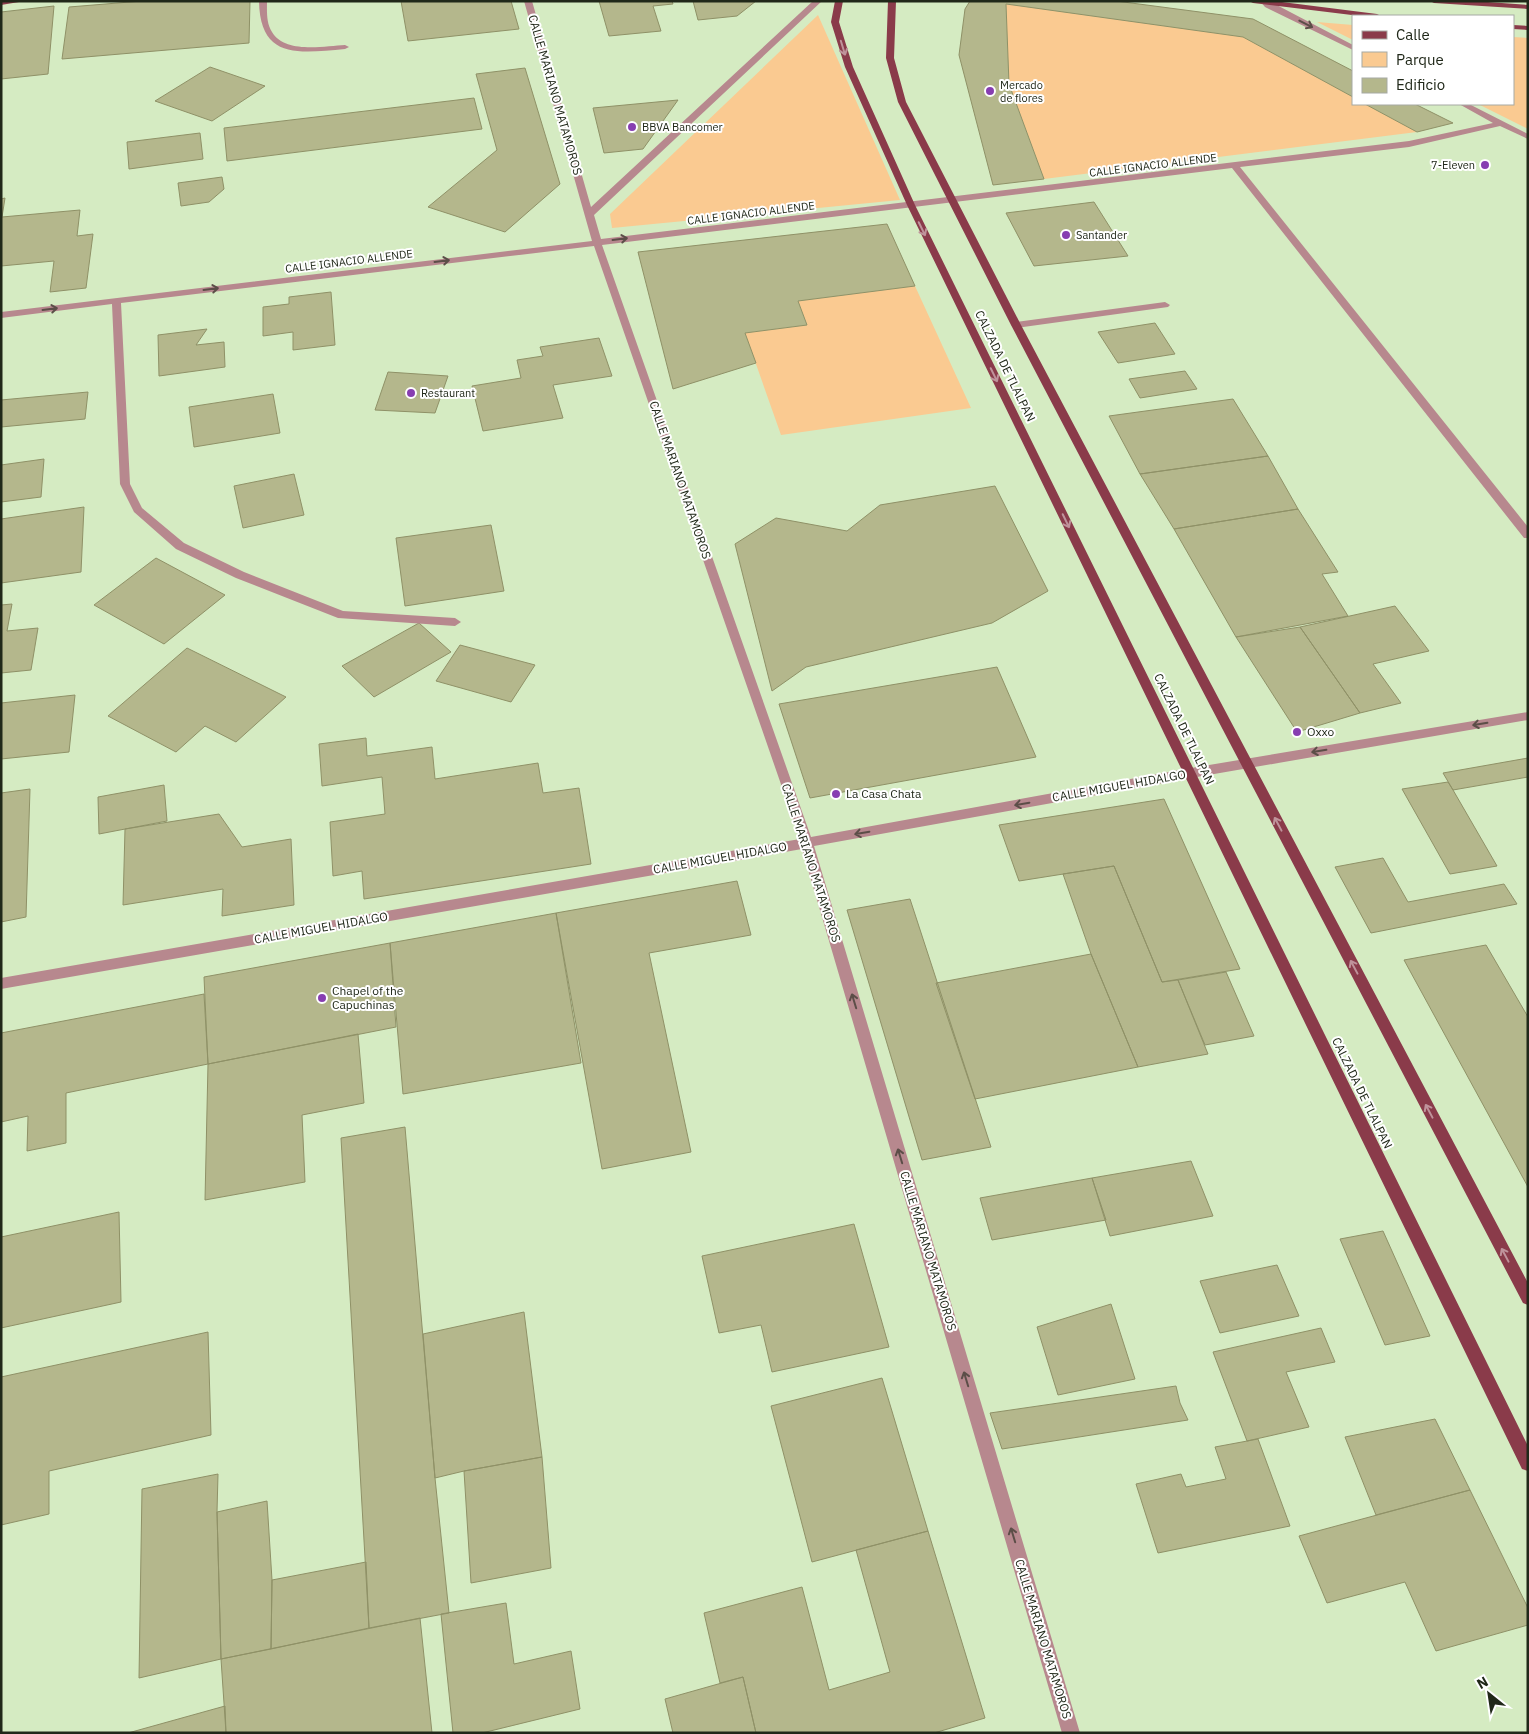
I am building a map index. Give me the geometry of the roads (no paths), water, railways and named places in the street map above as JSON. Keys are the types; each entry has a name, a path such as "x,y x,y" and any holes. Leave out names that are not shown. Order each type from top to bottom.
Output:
{"main road":[{"path":"1,3 21,1"},
{"name":"CALZADA DE TLALPAN","path":"839,1 835,22 849,67 911,205 1528,1463"},
{"path":"892,1 890,58 902,102 951,201 1528,1298"},
{"path":"1253,1 1369,15"},
{"path":"1434,1 1528,7"},
{"path":"1514,27 1528,28"}],"street":[{"path":"263,1 261,18 266,31 277,42 299,50 345,47"},
{"name":"CALLE MARIANO MATAMOROS","path":"528,1 597,242 807,843 1071,1733"},
{"path":"589,214 818,1"},
{"path":"1264,2 1352,47"},
{"path":"1466,105 1528,137"},
{"name":"CALLE IGNACIO ALLENDE","path":"1,315 1410,144 1502,123"},
{"path":"1235,166 1528,535"},
{"path":"116,301 125,484 138,510 180,546 240,575 342,615 455,622"},
{"path":"1016,325 1165,305"},
{"name":"CALLE MIGUEL HIDALGO","path":"1,984 807,843 1246,763 1528,716"}],"place":[{"name":"Mercado de flores","path":"990,91"},
{"name":"BBVA Bancomer","path":"632,127"},
{"name":"7-Eleven","path":"1485,165"},
{"name":"Santander","path":"1066,235"},
{"name":"Restaurant","path":"411,393"},
{"name":"Oxxo","path":"1297,732"},
{"name":"La Casa Chata","path":"836,794"},
{"name":"Chapel of the Capuchinas","path":"322,998"}]}
